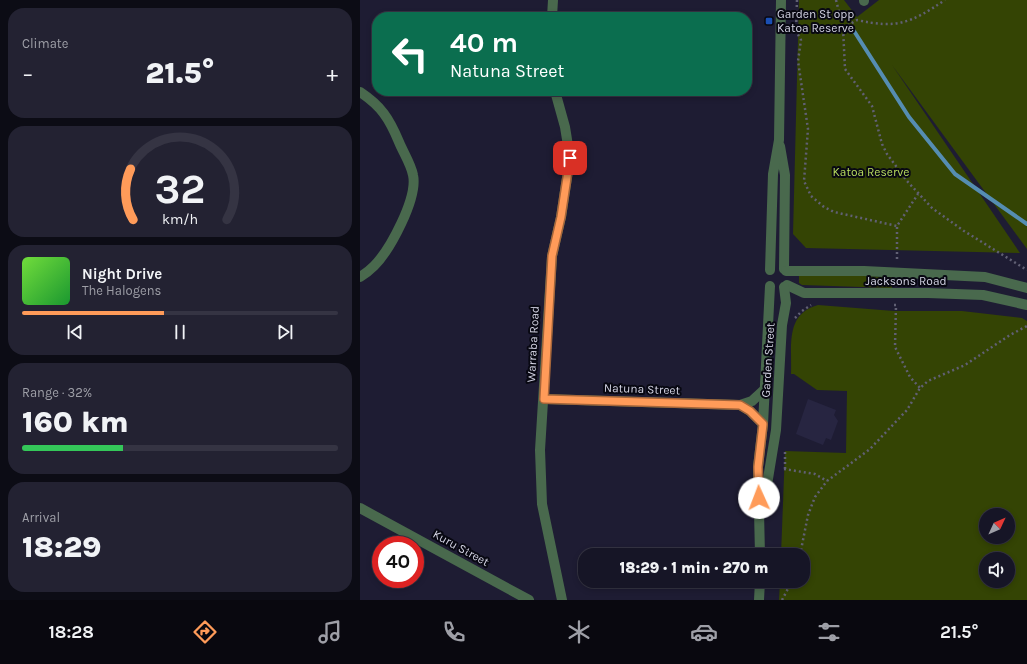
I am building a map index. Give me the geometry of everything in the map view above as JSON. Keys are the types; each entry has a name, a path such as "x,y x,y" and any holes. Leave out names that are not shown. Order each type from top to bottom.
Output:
{"street":[{"path":"552,12 553,0"},
{"path":"779,140 785,175 785,270 789,278 785,286 777,289 770,286 767,276 770,270 773,174 779,140 781,0"},
{"path":"360,92 375,102 384,114 394,130 413,176 412,191 408,207 393,242 374,266 360,277"},
{"name":"Warraba Road","path":"556,96 565,127 570,158 561,217 552,256 540,450 542,504 562,600"},
{"path":"770,270 777,267 785,270"},
{"name":"Jacksons Road","path":"785,270 864,270 985,277 1027,288"},
{"name":"Garden Street","path":"760,548 758,467 763,424 770,286"},
{"name":"Jacksons Road","path":"785,286 804,293 922,293 983,295 1027,304"},
{"name":"Garden Street","path":"760,529 776,430 782,325 786,303 785,286"},
{"path":"786,303 804,293"},
{"name":"Natuna Street","path":"544,399 740,405 752,401 764,390"},
{"path":"740,405 750,411 763,424"},
{"name":"Kuru Street","path":"360,508 529,600"},
{"path":"759,600 760,588"}],"path":[{"path":"797,0 796,31 801,40 798,61 808,129 804,181 811,196 824,207 834,212 897,226"},
{"path":"836,0 842,28 845,69 872,106 882,144 887,154 918,194 932,208 964,231 1027,270"},
{"path":"842,28 857,20 880,25 899,24 927,12 945,0"},
{"path":"897,259 897,226 918,194"},
{"path":"792,324 795,318 802,311 815,304"},
{"path":"888,305 896,305 895,347 910,377 920,388"},
{"path":"801,548 808,515 815,497 827,481 870,450 906,410 920,388 928,381 965,365 1010,335 1027,326"},
{"path":"785,448 785,469"},
{"path":"770,468 815,474 827,481"},
{"path":"782,600 788,588"}],"shaded area":[{"path":"808,399 836,410 834,415 838,421 831,440 826,438 823,445 796,434"}],"green space":[{"name":"Katoa Reserve","path":"799,0 844,0 857,17 879,0 1027,0 1027,249 892,65 1020,253 806,248 793,234"},
{"path":"802,274 893,277 892,288 802,285 799,283 799,276"},
{"path":"818,305 894,311 962,311 1022,318 1027,321 1027,600 779,600 780,588 810,588 810,548 781,548 785,451 846,453 847,391 817,390 794,374 791,374 792,332 795,323 807,309"}],"waterway":[{"path":"854,31 909,117 955,174 1027,224"}],"place":[{"name":"Garden St opp Katoa Reserve","path":"769,21"}],"route":[{"path":"570,158 561,217 552,256 544,399 740,405 756,415 763,424 758,467 759,498"}]}
